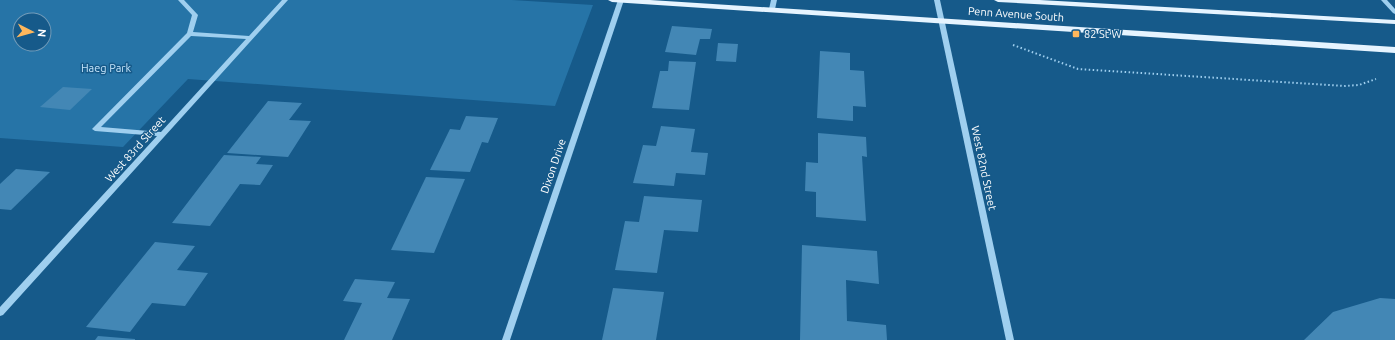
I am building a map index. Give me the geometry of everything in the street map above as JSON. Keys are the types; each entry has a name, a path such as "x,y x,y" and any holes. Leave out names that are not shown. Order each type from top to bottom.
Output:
{"main road":[{"name":"Penn Avenue South","path":"612,0 772,9 1395,50"},
{"name":"Penn Avenue South","path":"998,0 1395,22"}],"street":[{"path":"163,134 95,129 190,34 195,15 181,0"},
{"name":"West 83rd Street","path":"0,313 285,0"},
{"name":"Dixon Drive","path":"506,340 621,0"},
{"path":"772,9 774,0"},
{"name":"West 82nd Street","path":"937,0 1010,340"},
{"path":"1384,0 1395,12"},
{"path":"190,34 251,38"}],"path":[{"path":"1013,44 1078,69 1331,86 1359,85 1376,79"}],"green space":[{"name":"Haeg Park","path":"0,0 512,0 593,5 555,106 188,79 123,147 0,138"}],"building":[{"path":"672,26 712,29 710,39 700,39 696,55 665,52"},
{"path":"718,43 738,44 736,62 716,61"},
{"path":"820,51 850,53 850,70 864,71 866,107 853,106 853,121 817,118"},
{"path":"669,61 696,62 689,110 652,108 660,71 668,71"},
{"path":"63,87 92,89 70,110 40,107"},
{"path":"268,101 302,103 289,120 311,121 288,157 227,153"},
{"path":"466,116 498,118 488,143 482,142 470,172 430,170 450,129 460,130"},
{"path":"661,126 695,129 691,152 708,153 705,175 676,173 674,186 633,183 643,145 656,146"},
{"path":"818,133 866,137 867,157 862,156 866,221 816,217 816,192 805,191 806,162 818,163"},
{"path":"224,155 261,157 256,164 273,165 260,185 240,184 210,226 172,223"},
{"path":"16,169 50,172 11,210 0,209 0,184"},
{"path":"426,177 465,179 434,253 391,250"},
{"path":"644,196 702,200 698,232 664,230 657,273 615,270 625,221 639,222"},
{"path":"155,242 195,246 177,270 208,273 185,306 152,303 130,332 86,327"},
{"path":"802,245 877,251 879,284 846,280 847,321 886,325 887,340 800,340"},
{"path":"355,279 395,282 387,298 410,299 392,340 344,340 362,303 343,301"},
{"path":"613,288 664,292 656,340 602,340"},
{"path":"1380,298 1395,299 1395,340 1304,340 1333,312"},
{"path":"98,336 135,339 135,340 95,340"}],"place":[{"name":"82 St W","path":"1076,34"}]}
